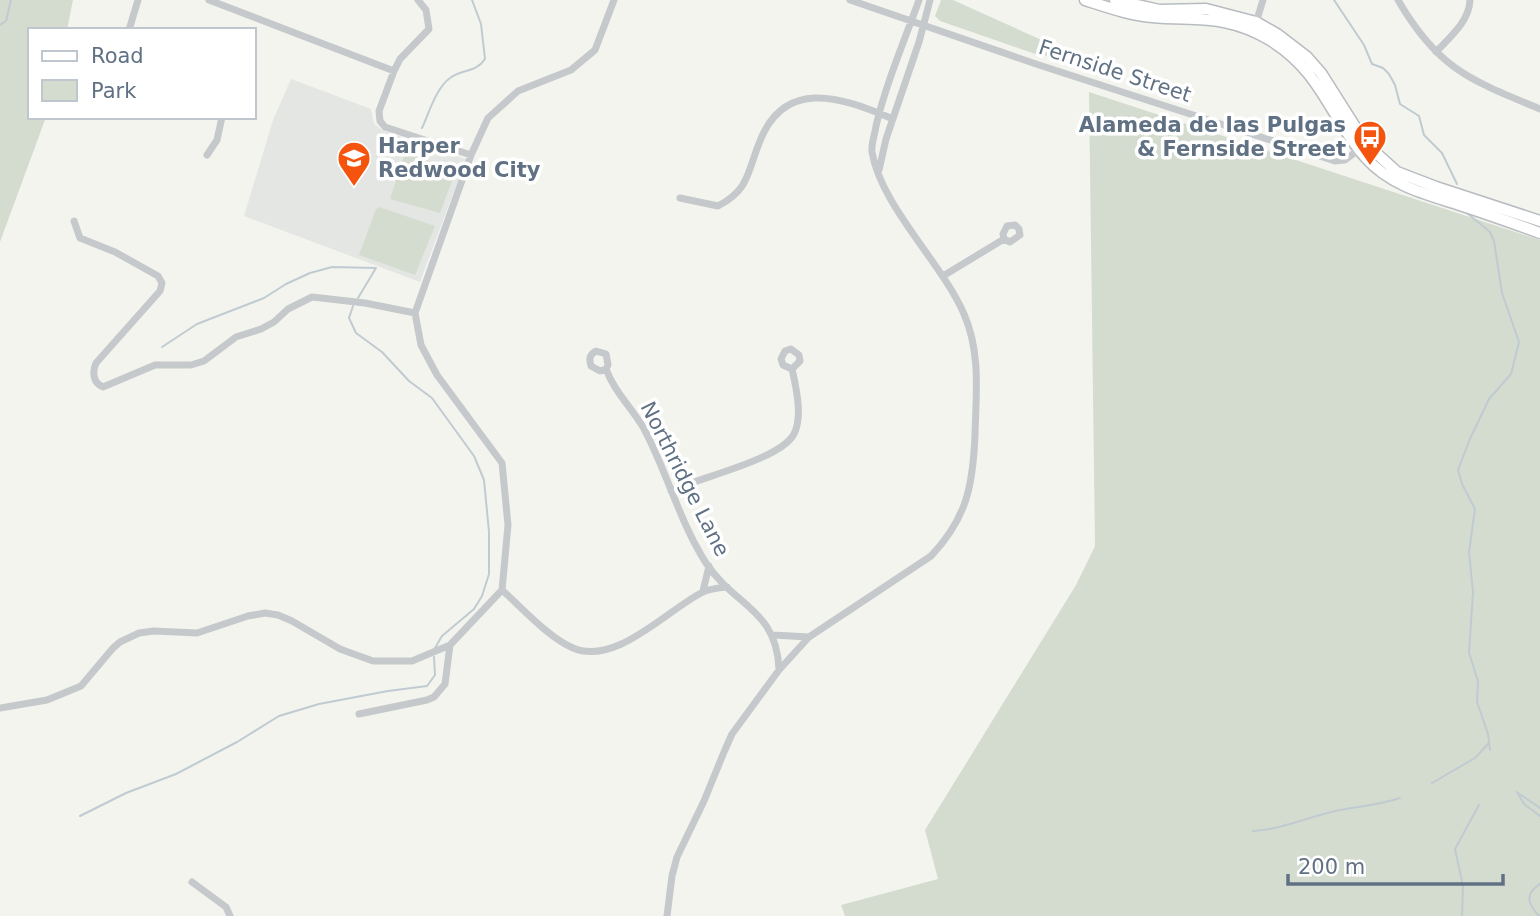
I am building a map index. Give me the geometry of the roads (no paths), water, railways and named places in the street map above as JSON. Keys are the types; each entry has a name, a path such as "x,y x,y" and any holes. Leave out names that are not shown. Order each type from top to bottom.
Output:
{"main road":[{"path":"1085,0 1138,15 1205,18 1255,27"},
{"path":"1115,0 1159,10 1206,9 1285,39 1321,73 1363,147 1384,174 1421,194 1536,225"}],"street":[{"path":"130,28 138,0"},
{"path":"209,0 224,3 394,71"},
{"path":"418,0 426,10 429,29 425,37 400,58 379,111 380,121 385,127 471,155"},
{"path":"0,708 47,700 81,686 113,648 139,633 197,633 265,613 292,621 340,649 373,661 412,661 450,645 502,590 508,524 502,463 437,375 421,345 415,313 471,155 488,118 518,91 571,70 595,50 614,0"},
{"name":"Fernside Street","path":"850,0 912,23 1335,161 1345,160 1363,147"},
{"path":"667,916 677,857 732,734 779,670 809,637 931,556 946,540 957,522 970,490 974,461 977,365 974,346 964,314 943,276 898,209 872,151 879,113 919,0"},
{"path":"879,171 930,0"},
{"path":"1255,27 1263,0"},
{"path":"1398,0 1415,29 1452,67 1476,82 1540,109"},
{"path":"1436,52 1460,28 1470,0"},
{"path":"680,198 718,206 735,197 748,178 764,128 776,112 789,104 811,96 839,101 893,119"},
{"path":"207,155 217,140 222,119"},
{"path":"74,221 80,238 115,252 158,276 162,283 160,291 96,363 93,370 95,379 103,387 155,365 191,365 204,361 236,337 261,329 288,309 312,297 365,303 415,313"},
{"path":"943,276 1004,239"},
{"name":"Northridge Lane","path":"606,369 643,428 695,544 727,587 774,635"},
{"path":"671,491 770,454 785,444 794,433 797,415 797,388 792,369"},
{"path":"703,591 709,566"},
{"path":"502,590 554,636 571,648 587,653 614,649 703,591 727,587"},
{"path":"779,670 774,635 809,637"},
{"path":"359,714 434,697 445,684 450,645"},
{"path":"192,882 226,907 230,916"}],"waterway":[{"path":"0,25 6,21 11,0"},
{"path":"422,128 445,82 477,67 485,59 481,24 472,0"},
{"path":"1334,0 1364,45 1372,64 1383,68 1389,74 1400,104 1419,116 1424,135 1442,153 1457,184"},
{"path":"1467,213 1490,232 1494,241 1502,293 1519,342 1511,374 1489,399 1458,470 1475,509 1469,552 1473,592 1469,653 1478,681 1477,702 1488,734 1490,750"},
{"path":"162,347 197,324 264,298 310,273 332,267 376,268 358,298"},
{"path":"353,306 349,318 356,333 382,352 409,381 432,398 474,456 484,480 489,532 489,574 482,596 474,609 442,636 435,648"},
{"path":"80,816 126,793 176,774 279,716 319,704 427,686 435,675 434,657"},
{"path":"1432,783 1475,758 1488,744"},
{"path":"1517,792 1524,804 1540,816"},
{"path":"1518,793 1540,808"},
{"path":"1253,831 1400,798"},
{"path":"1462,916 1463,886 1455,849 1479,805"},
{"path":"1539,916 1529,899 1540,884"}],"place":[{"name":"Alameda de las Pulgas & Fernside Street","path":"1370,167"},
{"name":"Harper Redwood City","path":"354,188"}]}
